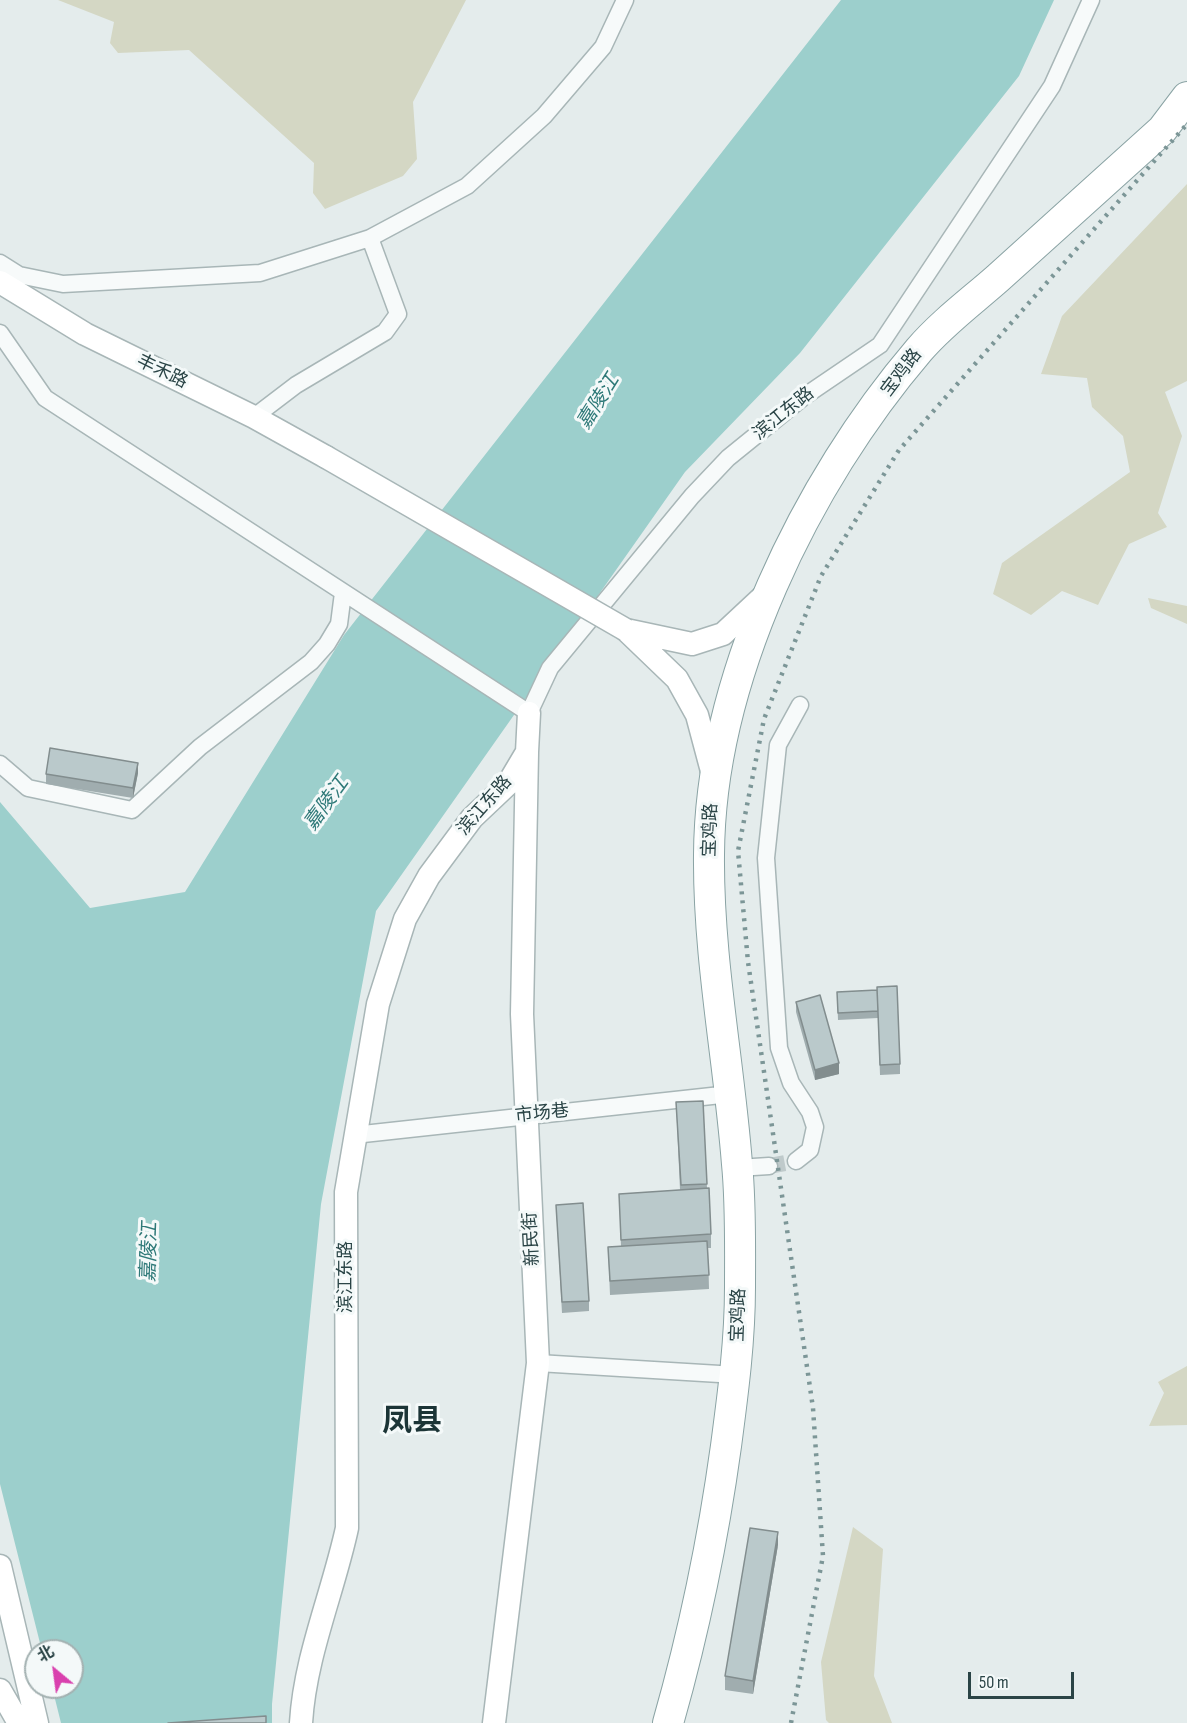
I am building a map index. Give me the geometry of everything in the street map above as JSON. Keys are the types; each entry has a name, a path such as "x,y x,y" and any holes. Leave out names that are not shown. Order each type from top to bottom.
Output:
{"highway":[{"name":"宝鸡路","path":"668,1723 684,1667 717,1516 736,1375 740,1292 738,1168 714,949 709,868 713,776 737,679 770,590 808,510 863,426 921,348 1162,130 1187,98"}],"street":[{"path":"0,263 19,275 63,284 260,273 370,238 467,186 535,124 603,47 625,0"},
{"name":"滨江东路","path":"301,1723 303,1686 338,1571 346,1528 346,1192 378,1004 405,919 429,876 472,818 508,784 527,752 524,709 550,668 692,496 728,458 802,398 880,345 1052,86 1091,0"},
{"path":"254,417 296,385 385,332 398,314 370,238"},
{"name":"丰禾路","path":"0,282 85,334 254,417 326,456 626,630"},
{"path":"0,333 45,398 348,597 524,709"},
{"path":"626,630 692,644 723,634 770,590"},
{"path":"0,764 28,788 132,810 200,747 311,662 327,644 339,624 348,597"},
{"path":"626,630 677,679 697,715 713,776"},
{"path":"796,1161 810,1150 815,1127 810,1112 791,1083 779,1048 766,858 778,746 800,705"},
{"name":"新民街","path":"494,1723 538,1363 522,1014 527,752"},
{"name":"市场巷","path":"354,1135 730,1094"},
{"path":"738,1168 769,1166"},
{"path":"538,1363 736,1375"},
{"path":"0,1566 37,1723"},
{"path":"0,1690 19,1723"}],"green space":[{"path":"58,0 466,0 413,102 417,159 403,176 325,209 313,193 314,163 189,50 118,53 110,43 114,22"},
{"path":"1187,184 1187,381 1165,392 1182,436 1158,513 1167,527 1129,544 1098,605 1062,591 1031,615 993,594 1002,563 1130,472 1123,436 1092,407 1087,378 1041,374 1062,316"},
{"path":"1148,598 1187,606 1187,624 1151,608"},
{"path":"1187,1366 1187,1425 1149,1426 1164,1393 1158,1382"},
{"path":"853,1527 883,1549 874,1676 892,1723 829,1723 826,1720 821,1662"}],"water":[{"name":"嘉陵江","path":"841,0 1054,0 1019,76 800,353 685,472 376,911 321,1204 272,1723 61,1723 55,1699 84,1699 84,1639 39,1639 0,1484 0,802 90,908 185,892 344,635"}],"building":[{"path":"50,748 138,763 133,788 46,774"},
{"path":"897,986 900,1064 880,1065 877,987"},
{"path":"877,990 878,1011 838,1013 837,992"},
{"path":"820,995 839,1063 815,1070 796,1002"},
{"path":"703,1101 707,1184 681,1185 676,1102"},
{"path":"709,1188 711,1234 621,1240 619,1194"},
{"path":"583,1203 589,1301 562,1302 556,1205"},
{"path":"707,1241 709,1275 610,1281 608,1247"},
{"path":"750,1528 778,1532 753,1681 725,1676"},
{"path":"266,1716 266,1723 168,1723"}],"tunnel":[{"path":"769,1166 796,1161"}],"railway":[{"path":"791,1723 823,1556 813,1408 748,962 738,851 764,719 821,576 899,450 1187,124"}],"district":[{"name":"凤县","path":"412,1422"}]}
